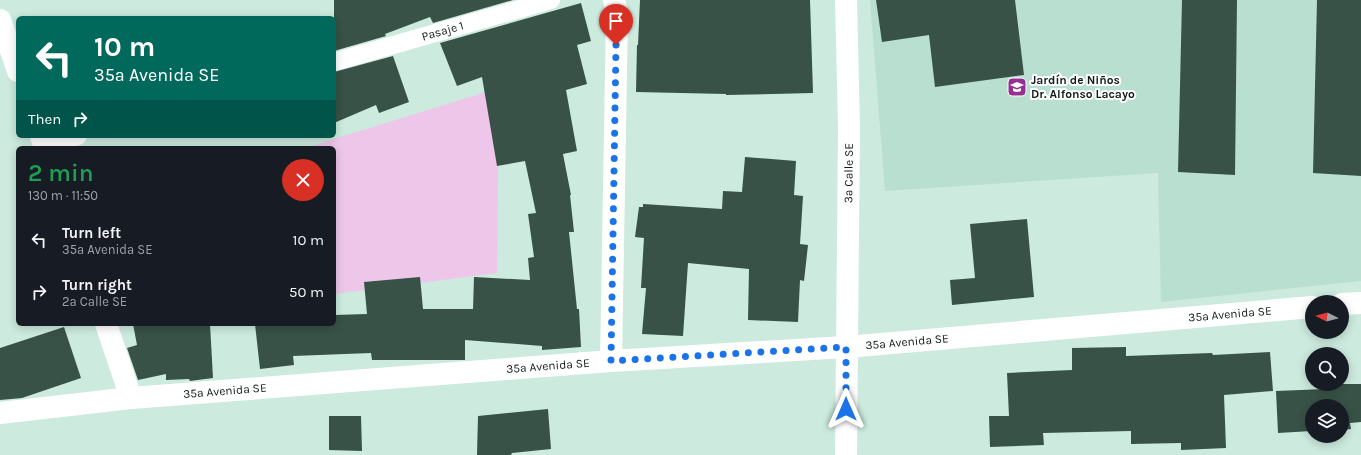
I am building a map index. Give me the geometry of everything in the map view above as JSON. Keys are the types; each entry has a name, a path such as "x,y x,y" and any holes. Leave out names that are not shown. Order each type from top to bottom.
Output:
{"street":[{"path":"611,361 617,13 614,0"},
{"name":"3a Calle SE","path":"846,0 849,128 846,455"},
{"path":"0,20 16,65"},
{"path":"1349,303 1361,302"},
{"name":"35a Avenida SE","path":"0,413 131,398 611,361 846,347 1305,308"},
{"path":"107,326 131,398"}],"lane":[{"name":"Pasaje 1","path":"336,61 551,0"},
{"path":"43,143 68,138"}],"shaded area":[{"path":"870,0 1361,0 1361,281 1161,302 1158,173 885,191"},
{"path":"499,88 497,273 336,294 336,146 311,146"}],"building":[{"path":"334,0 513,0 433,23 430,17 385,34 386,36 336,50 336,16 334,16"},
{"path":"640,0 810,0 813,93 726,95 636,92"},
{"path":"876,0 1015,0 1024,75 935,87 929,35 882,42"},
{"path":"1182,0 1237,0 1235,175 1178,172"},
{"path":"1317,0 1361,0 1361,176 1313,173"},
{"path":"581,3 591,41 577,45 587,84 566,90 577,151 563,154 571,195 574,232 569,232 577,309 579,309 581,347 542,350 542,346 465,340 465,360 372,360 371,353 293,356 294,365 260,369 255,326 336,326 336,315 367,314 364,282 420,277 423,309 473,309 474,277 530,280 528,258 534,257 528,214 536,213 525,161 497,166 482,77 457,86 440,43"},
{"path":"393,56 409,102 379,113 376,105 336,122 336,71"},
{"path":"745,157 796,161 794,195 803,196 800,244 808,245 804,281 800,280 798,322 748,320 749,269 688,263 683,336 642,334 646,288 641,288 644,238 635,237 639,207 643,207 643,204 722,209 723,191 742,192"},
{"path":"1027,219 1034,297 952,305 950,280 975,278 970,224"},
{"path":"133,326 210,326 213,378 190,381 189,379 166,380 166,374 138,380 127,348 137,345"},
{"path":"64,327 81,378 22,398 0,400 0,348"},
{"path":"1126,347 1126,356 1212,353 1213,355 1270,352 1273,391 1224,395 1226,448 1181,450 1181,443 1131,444 1131,431 1043,433 1044,445 990,447 989,416 1009,416 1007,373 1072,370 1072,348"},
{"path":"1349,384 1361,384 1361,422 1350,423 1351,429 1349,429 1349,399 1305,399 1305,431 1278,433 1276,391 1349,391"},
{"path":"548,409 551,449 512,453 511,455 477,455 478,416"},
{"path":"329,416 361,416 362,451 329,450"}],"place":[{"name":"Jardín de Niños Dr. Alfonso Lacayo","path":"1017,87"}],"route":[{"path":"616,45 611,361 846,347 846,409"}]}
